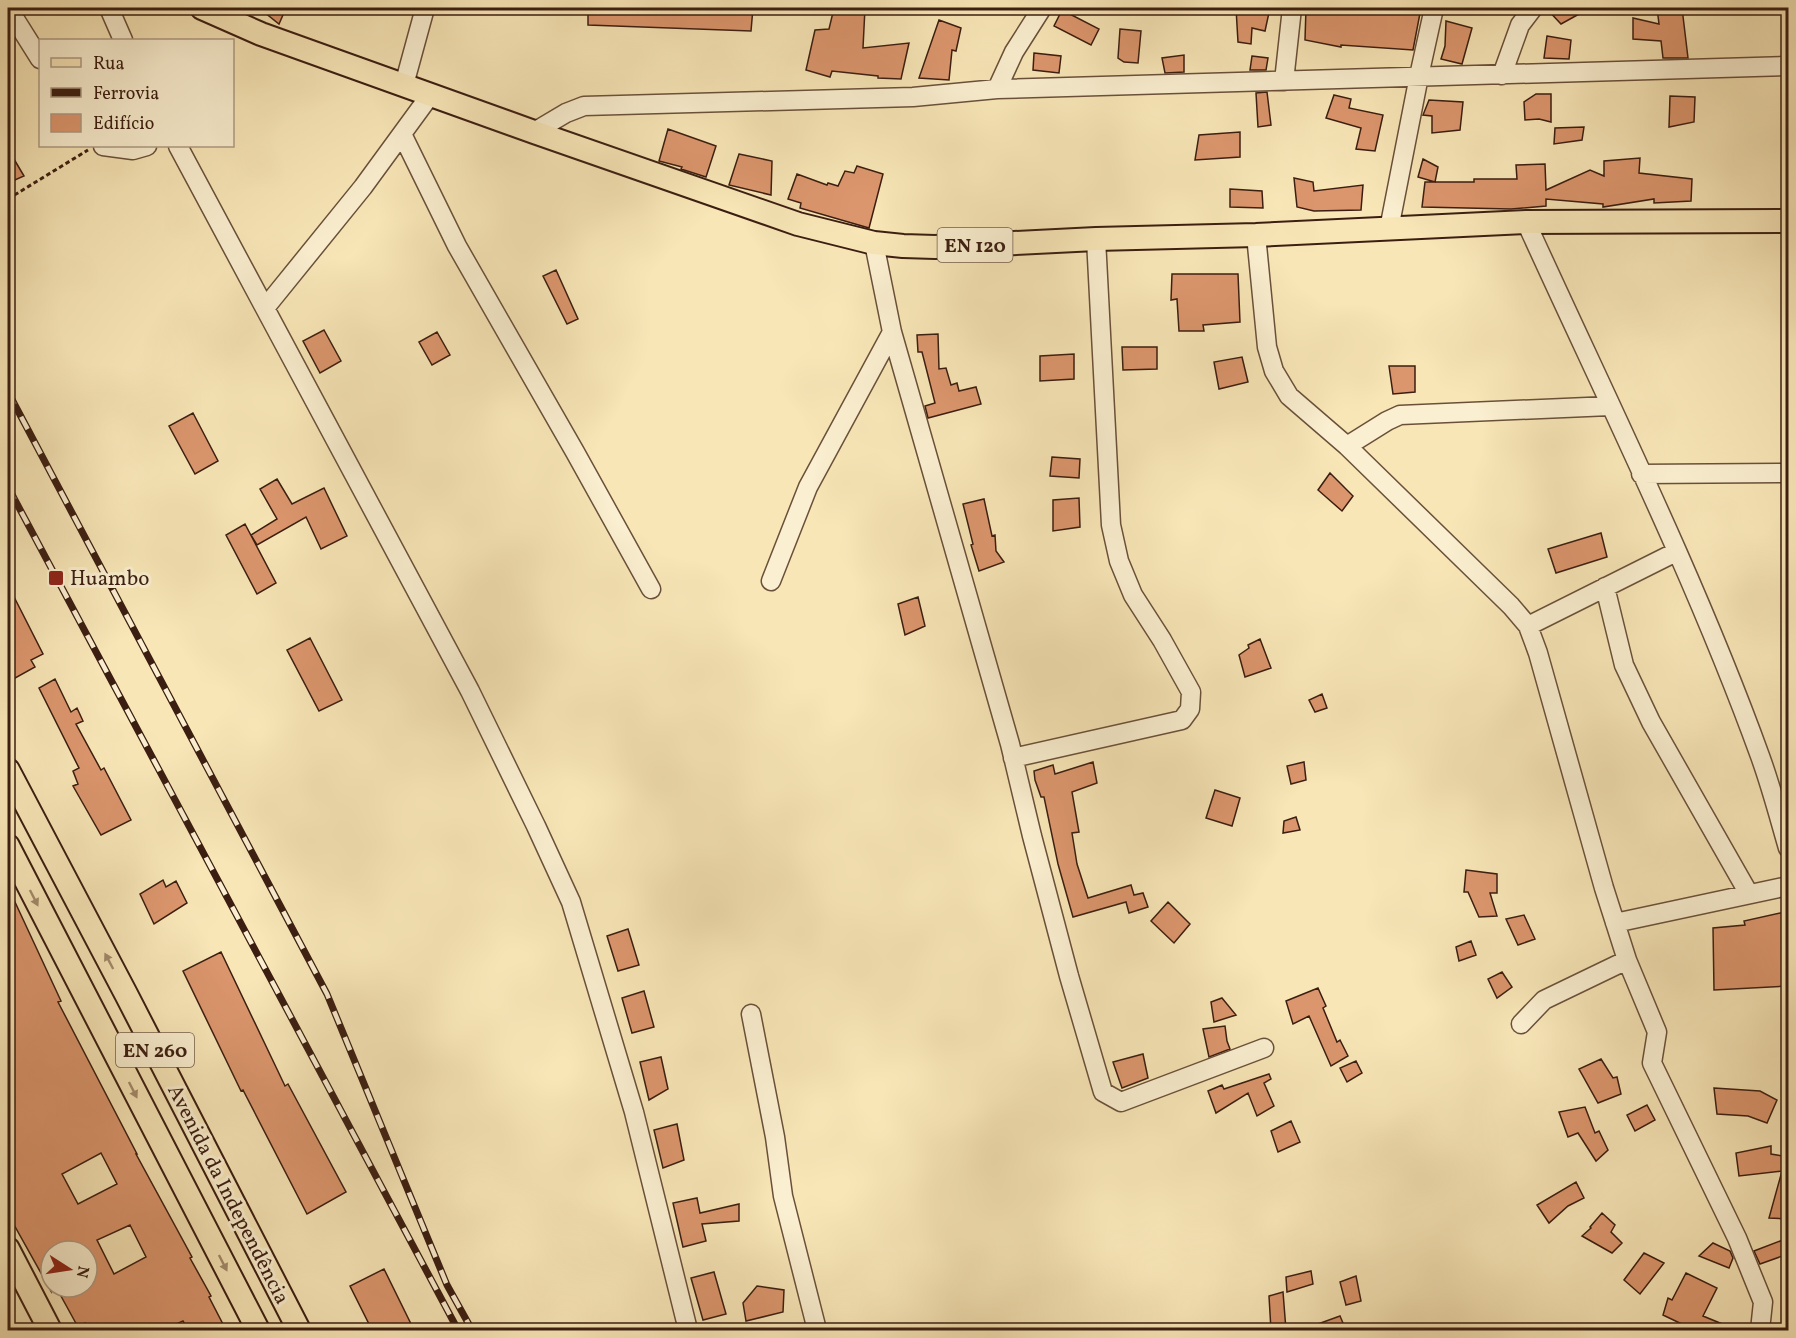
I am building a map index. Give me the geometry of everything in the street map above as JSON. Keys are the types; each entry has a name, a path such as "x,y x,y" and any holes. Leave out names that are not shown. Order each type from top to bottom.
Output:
{"main road":[{"name":"EN 120","path":"202,8 261,34 534,132 798,224 874,243 936,247 1526,222 1788,221"},
{"name":"Avenida da Independência","path":"8,770 299,1330"},
{"name":"Avenida da Independência","path":"10,857 254,1324"},
{"path":"93,1013 126,994"},
{"path":"8,1249 50,1330"},
{"path":"254,1324 283,1299"}],"street":[{"path":"8,8 39,57"},
{"path":"109,8 123,39"},
{"path":"404,85 425,8"},
{"path":"997,89 1014,52 1042,8"},
{"path":"1284,81 1292,8"},
{"path":"1389,229 1434,8"},
{"path":"1502,75 1520,25 1533,8"},
{"path":"534,132 566,112 584,106 913,97 997,89 1788,66"},
{"path":"265,308 431,94"},
{"path":"402,134 457,246 651,589"},
{"path":"110,147 133,150 144,147"},
{"path":"179,147 470,691 571,902 634,1112 688,1330"},
{"path":"1526,222 1676,552 1730,678 1761,759 1788,848"},
{"path":"1256,235 1267,347 1274,371 1289,396 1347,446 1511,606 1528,626 1555,707 1615,923 1627,960 1657,1032 1652,1063 1737,1238 1764,1302 1760,1330"},
{"path":"1013,758 1182,720 1190,709 1191,692 1162,639 1133,595 1119,561 1111,525 1096,239"},
{"path":"874,243 892,332 1013,758 1069,976 1103,1092 1121,1102 1264,1048"},
{"path":"771,581 808,487 892,332"},
{"path":"1347,446 1400,415 1610,406"},
{"path":"1641,474 1788,473"},
{"path":"1528,626 1676,552"},
{"path":"1605,587 1624,665 1642,703 1749,894"},
{"path":"1615,923 1788,886"},
{"path":"1521,1024 1544,1000 1627,960"},
{"path":"751,1014 775,1137 783,1196 817,1330"}],"path":[{"path":"8,199 93,147"}],"building":[{"path":"259,8 286,8 279,24"},
{"path":"588,8 753,8 751,31 588,25"},
{"path":"834,8 865,8 863,48 909,43 901,79 832,71 830,77 806,70 815,30 829,29"},
{"path":"1236,8 1270,8 1265,31 1252,28 1251,44 1238,42"},
{"path":"1306,8 1421,8 1413,50 1341,45 1341,47 1305,40"},
{"path":"1546,8 1590,8 1561,24"},
{"path":"1657,8 1682,8 1688,58 1663,58 1661,41 1633,39 1633,18 1659,24"},
{"path":"1062,10 1099,29 1091,45 1054,26"},
{"path":"939,20 961,28 956,51 952,50 949,80 919,78"},
{"path":"1446,21 1472,28 1462,64 1441,59 1445,46"},
{"path":"1120,29 1141,31 1138,63 1124,62 1118,58"},
{"path":"1547,36 1571,40 1569,59 1544,58"},
{"path":"1034,53 1061,56 1059,73 1033,70"},
{"path":"1184,55 1184,72 1165,73 1162,58"},
{"path":"1252,56 1268,58 1266,70 1250,70"},
{"path":"1267,92 1271,125 1258,127 1256,93"},
{"path":"1536,94 1551,94 1551,122 1539,119 1525,120 1524,102"},
{"path":"1334,95 1351,99 1349,108 1383,115 1375,151 1356,149 1361,128 1326,118"},
{"path":"1670,96 1695,97 1694,122 1669,127"},
{"path":"1429,100 1463,102 1460,130 1432,133 1432,116 1423,115"},
{"path":"1584,127 1582,140 1554,144 1555,128"},
{"path":"668,129 716,146 706,177 659,161"},
{"path":"1240,132 1240,157 1195,160 1199,135"},
{"path":"8,149 24,176 8,183"},
{"path":"739,154 772,161 771,195 729,185"},
{"path":"1640,158 1639,173 1692,179 1691,201 1654,203 1654,199 1603,207 1603,204 1546,199 1546,206 1511,209 1422,207 1425,182 1517,179 1516,165 1545,164 1546,190 1590,170 1604,176 1604,161"},
{"path":"1423,159 1438,167 1435,182 1418,177"},
{"path":"857,166 883,174 869,228 800,208 801,203 788,199 797,174 827,185 828,183 838,186 845,171 854,173"},
{"path":"1294,178 1313,182 1314,191 1363,185 1361,210 1314,211 1297,207"},
{"path":"1230,189 1262,191 1263,208 1230,207"},
{"path":"556,270 578,319 567,324 543,276"},
{"path":"1172,274 1238,274 1240,322 1203,325 1204,331 1179,331 1177,299 1171,300"},
{"path":"324,330 341,361 320,373 303,341"},
{"path":"437,332 450,355 432,365 419,342"},
{"path":"938,334 939,369 946,368 951,385 957,383 959,391 976,387 981,404 928,418 925,406 935,403 922,352 918,352 917,335"},
{"path":"1122,347 1157,347 1157,369 1123,370"},
{"path":"1074,354 1074,379 1040,381 1040,356"},
{"path":"1242,357 1248,382 1219,389 1214,362"},
{"path":"1389,366 1415,366 1415,392 1393,394"},
{"path":"193,413 218,461 195,474 169,426"},
{"path":"1052,457 1080,459 1079,478 1050,476"},
{"path":"1330,473 1353,496 1342,511 1318,490"},
{"path":"277,479 292,504 324,488 347,536 321,549 306,517 257,545 251,535 277,519 260,489"},
{"path":"1079,498 1080,527 1053,531 1053,500"},
{"path":"984,499 992,536 995,535 996,551 1004,562 979,571 963,504"},
{"path":"245,524 276,583 257,594 226,535"},
{"path":"1601,533 1607,557 1556,573 1548,549"},
{"path":"8,585 43,654 31,660 35,667 8,682"},
{"path":"918,597 925,626 905,635 898,604"},
{"path":"310,638 342,700 319,711 287,650"},
{"path":"1260,639 1271,668 1245,677 1239,655 1249,648 1248,645"},
{"path":"55,679 71,712 77,708 83,721 76,724 101,770 104,768 131,820 101,835 73,786 78,784 73,771 79,768 39,688"},
{"path":"1322,694 1327,708 1315,712 1309,700"},
{"path":"1093,762 1097,783 1072,792 1079,832 1072,833 1077,864 1088,898 1131,885 1134,895 1143,893 1148,907 1129,913 1126,902 1073,917 1058,864 1044,797 1041,797 1034,771 1053,765 1055,774"},
{"path":"1304,762 1306,780 1291,784 1287,766"},
{"path":"1215,790 1240,798 1232,826 1206,818"},
{"path":"1296,817 1300,830 1283,833 1284,821"},
{"path":"1466,870 1497,874 1497,893 1490,893 1497,916 1479,917 1468,892 1464,892"},
{"path":"163,880 166,887 176,881 187,903 154,924 140,894"},
{"path":"8,887 61,1001 58,1002 192,1257 190,1258 226,1330 188,1330 183,1321 163,1330 88,1330 85,1323 78,1327 63,1299 99,1299 99,1244 114,1274 146,1257 130,1225 99,1239 39,1239 39,1270 8,1214","holes":["101,1153 117,1184 78,1204 62,1174"]},
{"path":"1168,902 1190,924 1174,943 1151,921"},
{"path":"1785,912 1788,986 1714,990 1713,928 1745,925 1744,921"},
{"path":"1524,915 1535,939 1518,945 1506,919"},
{"path":"628,929 639,965 618,971 607,936"},
{"path":"1471,941 1476,955 1459,961 1456,947"},
{"path":"221,952 285,1086 288,1084 346,1192 307,1214 243,1090 241,1091 183,971"},
{"path":"1502,972 1512,987 1497,998 1488,979"},
{"path":"1318,988 1326,1006 1323,1008 1337,1042 1340,1040 1348,1056 1331,1066 1309,1016 1293,1024 1286,1001"},
{"path":"644,991 654,1027 632,1033 622,998"},
{"path":"1222,998 1236,1015 1214,1022 1211,1002"},
{"path":"1225,1026 1230,1049 1209,1057 1203,1029"},
{"path":"1143,1054 1148,1078 1122,1088 1113,1062"},
{"path":"661,1057 668,1089 649,1100 640,1062"},
{"path":"1601,1059 1613,1078 1617,1077 1621,1094 1598,1103 1579,1069"},
{"path":"1356,1061 1362,1073 1347,1082 1340,1068"},
{"path":"1269,1074 1271,1079 1264,1083 1274,1106 1257,1116 1248,1093 1216,1113 1208,1091 1222,1085 1224,1089"},
{"path":"1714,1088 1760,1091 1777,1100 1767,1123 1748,1116 1717,1114"},
{"path":"1647,1105 1655,1120 1635,1131 1627,1115"},
{"path":"1585,1107 1595,1133 1599,1131 1608,1150 1596,1161 1578,1133 1568,1137 1559,1112"},
{"path":"1291,1121 1300,1142 1278,1152 1271,1131"},
{"path":"677,1124 684,1160 663,1168 654,1130"},
{"path":"1771,1146 1771,1154 1788,1157 1788,1219 1769,1218 1782,1171 1739,1176 1736,1153"},
{"path":"1576,1182 1584,1198 1568,1206 1549,1223 1537,1205"},
{"path":"697,1198 700,1213 739,1204 739,1221 702,1224 706,1241 683,1247 673,1203"},
{"path":"1602,1213 1615,1225 1611,1232 1622,1243 1612,1253 1582,1236"},
{"path":"1788,1238 1788,1254 1760,1264 1754,1251"},
{"path":"1713,1243 1730,1251 1733,1258 1729,1268 1699,1256"},
{"path":"1644,1253 1664,1263 1640,1294 1624,1280"},
{"path":"384,1269 414,1330 372,1330 350,1286"},
{"path":"1311,1271 1313,1284 1287,1292 1286,1277"},
{"path":"714,1272 726,1314 703,1320 691,1278"},
{"path":"1686,1273 1717,1288 1703,1316 1737,1330 1680,1330 1684,1325 1663,1315 1668,1298 1672,1300"},
{"path":"1356,1276 1361,1301 1346,1305 1340,1282"},
{"path":"757,1286 784,1290 783,1312 746,1321 743,1303"},
{"path":"1283,1292 1286,1330 1271,1330 1269,1296"},
{"path":"1340,1316 1346,1330 1304,1330 1304,1329"}],"railway":[{"path":"8,392 327,994 447,1285 472,1330"},
{"path":"8,487 458,1330"}],"place":[{"name":"Huambo","path":"56,578"}]}
